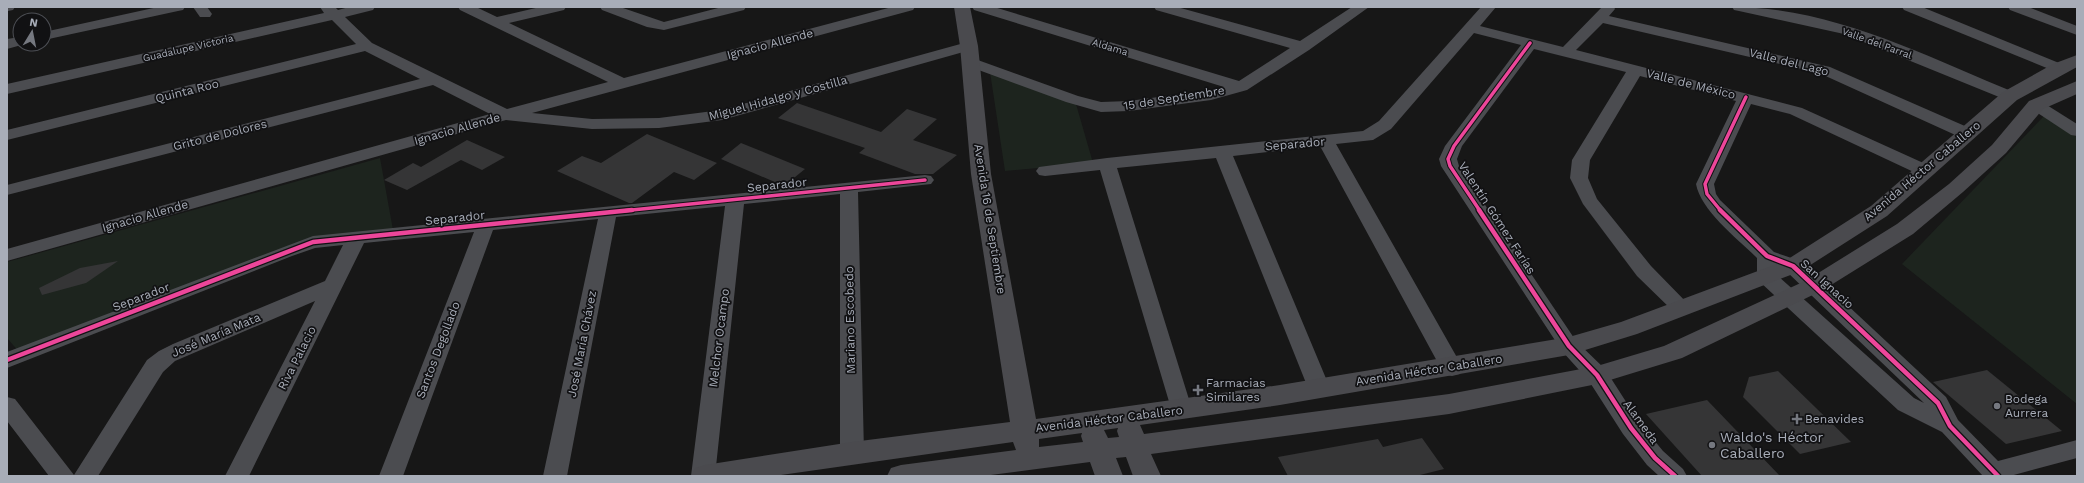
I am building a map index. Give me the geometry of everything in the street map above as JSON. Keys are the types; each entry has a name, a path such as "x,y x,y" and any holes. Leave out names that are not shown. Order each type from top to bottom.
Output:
{"main road":[{"name":"Avenida 16 de Septiembre","path":"962,7 970,54 981,174 1029,459"},
{"name":"Avenida Héctor Caballero","path":"704,476 852,453 1280,395 1452,368 1569,346 1629,328 1793,266 1878,210 1968,134 2010,96 2068,64"},
{"path":"901,476 1134,444 1441,405 1597,375 1673,352 1815,285 1905,229 1956,188 1999,148 2036,105 2077,87"},
{"path":"1280,395 1290,425"},
{"path":"1126,417 1134,444 1147,476"},
{"path":"1090,421 1109,476"}],"street":[{"path":"52,34 178,7"},
{"name":"Guadalupe Victoria","path":"7,89 331,11 368,7"},
{"path":"465,7 624,84"},
{"path":"494,22 559,7"},
{"path":"607,7 652,24 664,26 739,7"},
{"name":"Ignacio Allende","path":"7,255 505,115 908,7"},
{"name":"Aldama","path":"979,7 1242,87"},
{"path":"1161,7 1304,47"},
{"name":"15 de Septiembre","path":"970,54 1072,99 1101,107 1129,106 1211,95 1242,87 1362,7"},
{"name":"Separador","path":"1045,171 1107,163 1359,138 1373,134 1385,125 1488,7"},
{"name":"Valle del Parral","path":"1739,7 1848,30 2010,96"},
{"path":"1909,7 2068,64"},
{"path":"2015,7 2077,31"},
{"name":"Miguel Hidalgo y Costilla","path":"331,11 367,46 505,115 592,124 659,123 722,115 970,54"},
{"path":"1566,52 1605,13"},
{"name":"Valle del Lago","path":"1605,13 1824,70 1968,134"},
{"name":"Valle de México","path":"1471,28 1790,109 1812,117 1924,170"},
{"name":"Valentín Gómez Farías","path":"1530,43 1454,146 1448,159 1450,166 1569,346"},
{"name":"Quinta Roo","path":"7,135 367,46"},
{"path":"1635,70 1581,160 1579,178 1593,206 1644,271 1682,308"},
{"name":"Grito de Dolores","path":"7,190 433,80"},
{"name":"San Ignacio","path":"1746,97 1705,184 1707,194 1714,204 1767,256 1793,266 1815,285 1938,404 1950,426 1996,474"},
{"path":"2036,105 2077,131"},
{"path":"1326,141 1452,368"},
{"path":"1222,151 1319,388"},
{"path":"1107,163 1181,409"},
{"name":"Separador","path":"7,360 299,246 333,240 356,239 486,224 608,213 925,180"},
{"name":"Mariano Escobedo","path":"849,187 852,453"},
{"name":"Melchor Ocampo","path":"704,476 735,200"},
{"name":"José María Chávez","path":"555,476 608,213"},
{"name":"Santos Degollado","path":"391,476 486,224"},
{"name":"Riva Palacio","path":"237,476 356,239"},
{"path":"1767,256 1767,277"},
{"name":"San Ignacio","path":"1767,277 1906,404 1950,426"},
{"name":"José María Mata","path":"85,476 155,366 161,360 180,349 334,285"},
{"name":"Alameda","path":"1569,346 1597,375 1631,428 1655,458 1675,476"},
{"path":"7,405 62,476"},
{"path":"1996,474 2077,449"}],"shaded area":[{"path":"990,72 1076,104 1093,163 1005,171"},
{"path":"2044,116 2077,137 2077,404 1902,264"},
{"path":"380,158 393,230 315,238 20,353 7,338 7,262"}],"building":[{"path":"797,103 881,132 907,109 937,119 913,140 957,155 933,174 915,174 859,153 865,148 778,118"},
{"path":"647,134 717,163 694,180 674,172 632,203 557,171 582,156 601,163"},
{"path":"467,140 505,157 482,170 461,160 407,190 384,180 413,163 421,167"},
{"path":"741,143 805,169 784,186 721,159"},
{"path":"118,261 86,283 42,295 39,288 80,268"},
{"name":"Bodega Aurrera","path":"1987,370 2062,431 2006,444 1933,382"},
{"name":"Benavides","path":"1778,371 1851,442 1800,454 1743,397 1749,377"},
{"name":"Waldo's Héctor Caballero","path":"1707,400 1780,476 1702,476 1646,414"},
{"path":"1422,438 1444,469 1416,476 1288,476 1278,457 1378,439 1383,447"}],"cycle path":[{"path":"1530,43 1454,146 1448,159 1450,166 1569,346 1597,375 1631,428 1655,458 1675,476"},
{"path":"1746,97 1705,184 1707,194 1714,204 1767,256 1793,266 1938,403 1950,426 1998,476"},
{"path":"7,360 313,242 925,180"}],"place":[{"name":"Farmacias Similares","path":"1198,390"},
{"name":"Bodega Aurrera","path":"1997,406"},
{"name":"Benavides","path":"1797,419"},
{"name":"Waldo's Héctor Caballero","path":"1712,445"}]}
